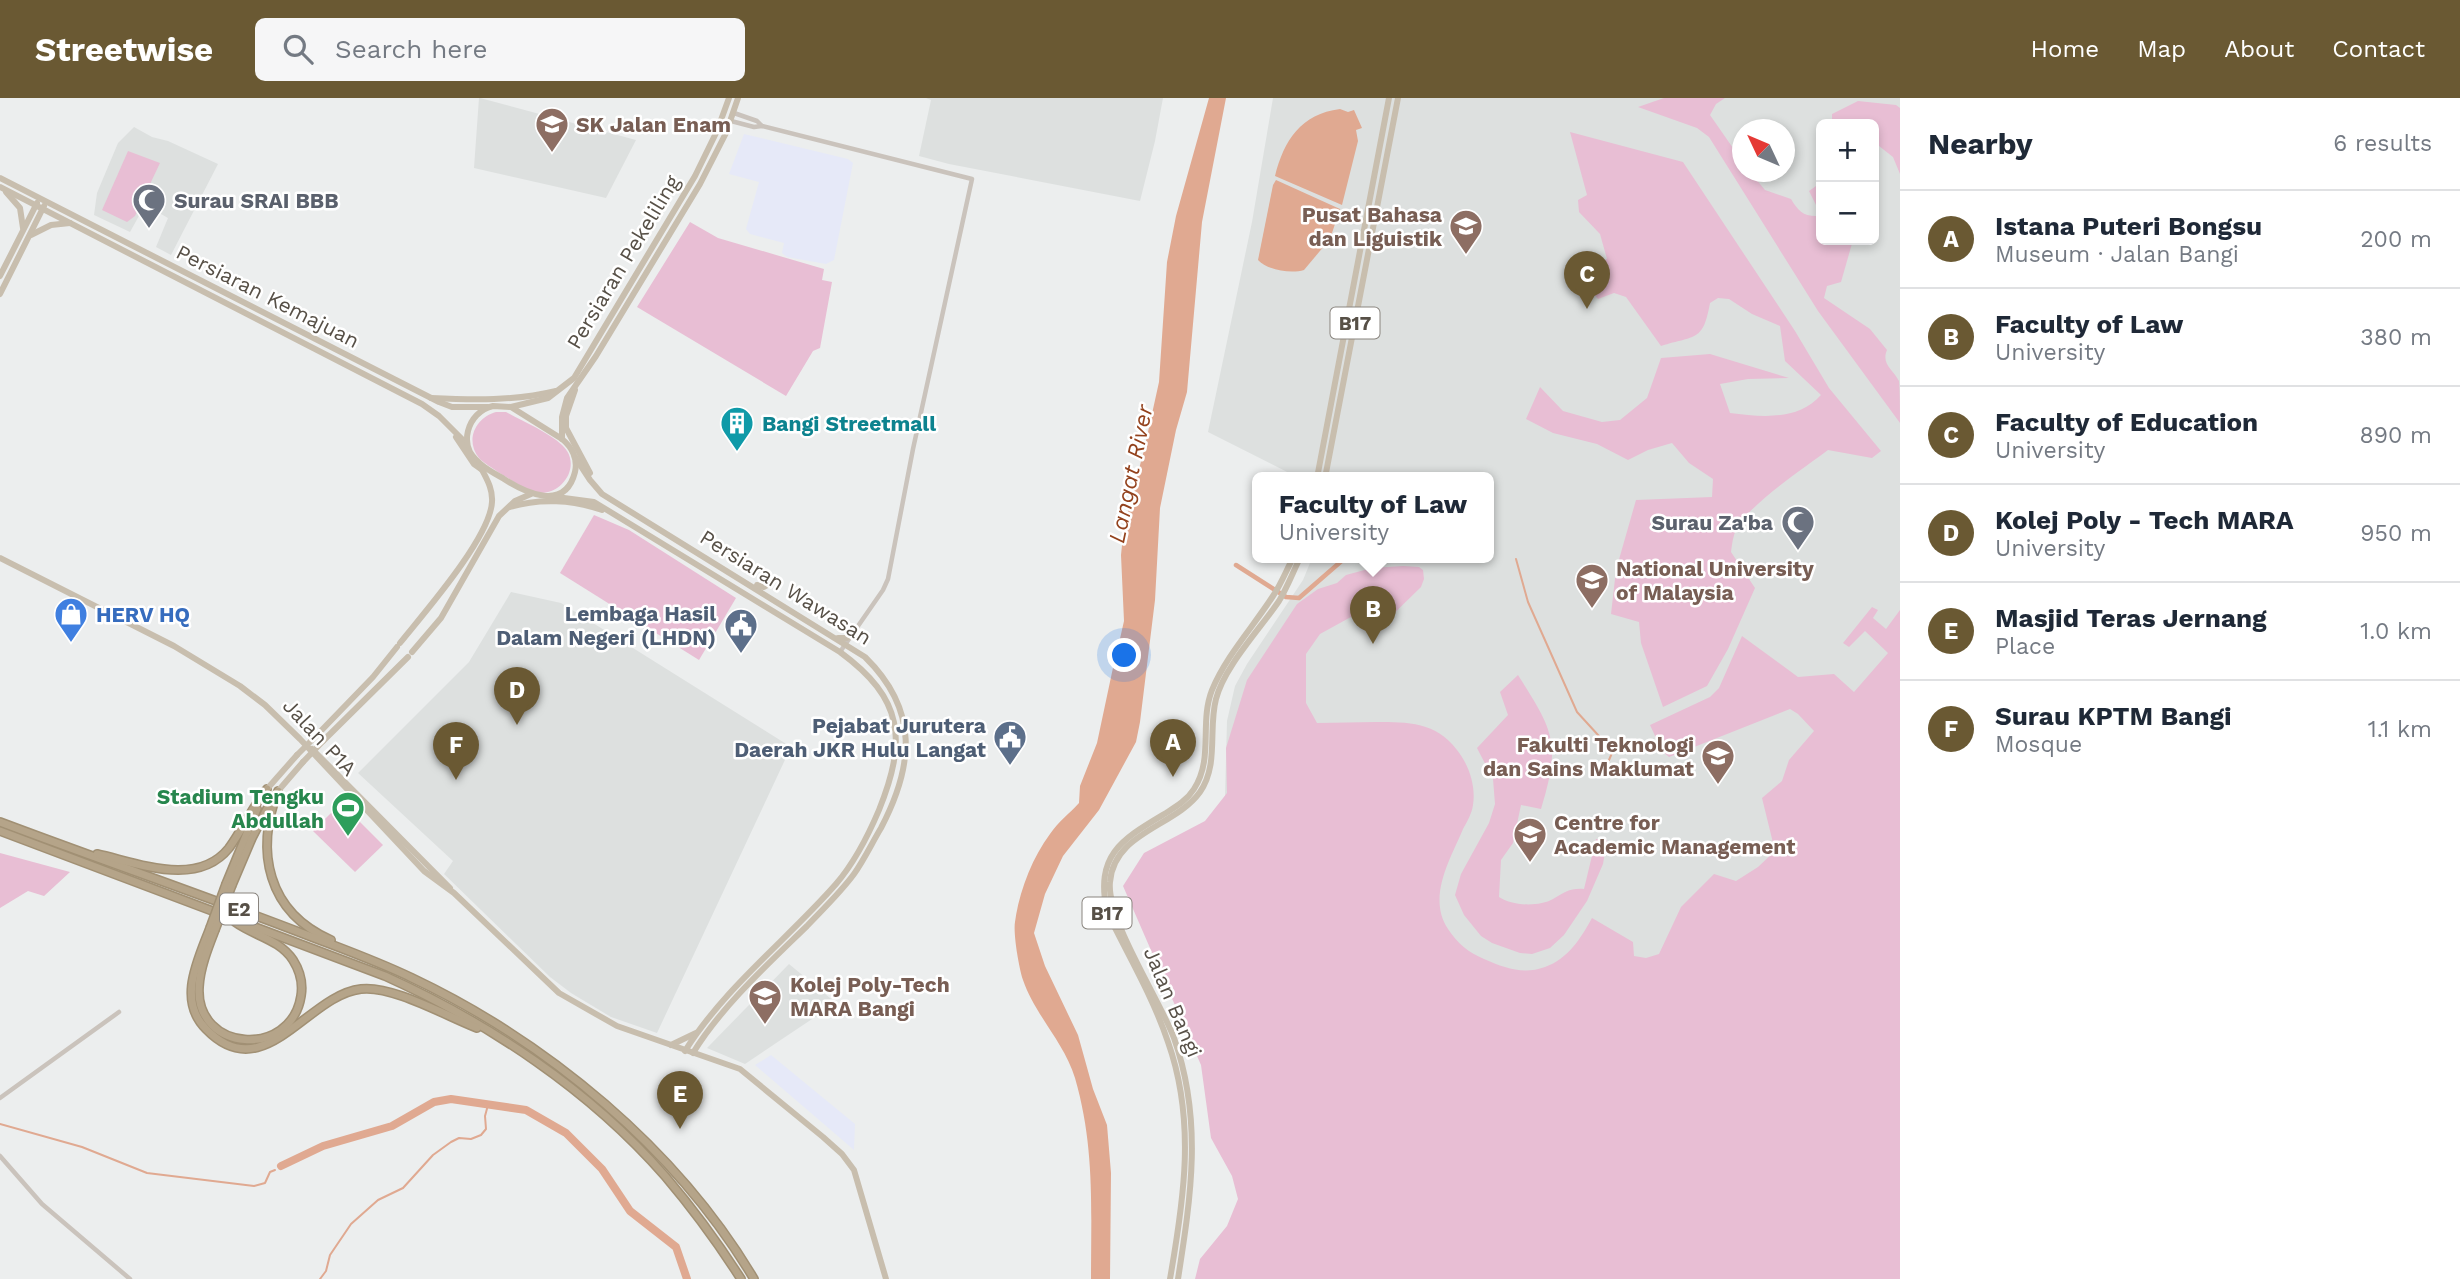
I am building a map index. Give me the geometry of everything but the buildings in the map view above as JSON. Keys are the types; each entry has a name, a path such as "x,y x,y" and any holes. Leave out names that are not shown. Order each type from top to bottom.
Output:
{"highway":[{"path":"62,846 168,870 194,869 212,862 224,853 267,789"},
{"path":"267,789 244,836 229,884 192,978 191,990 196,1014 203,1026 224,1042 249,1048 277,1041 329,1001 343,993 362,988 392,993 494,1034"},
{"path":"229,884 278,791"},
{"path":"278,791 268,827 267,858 270,875 286,906 320,935 393,966 414,978"},
{"name":"E2","path":"0,822 205,895 414,978 506,1030 606,1106 671,1169 713,1219 754,1279"},
{"name":"E2","path":"0,831 396,981 494,1034 582,1098 643,1152 691,1208 741,1279"},
{"path":"212,929 198,989 208,1021 217,1030 237,1040 274,1035 288,1024 299,1007 302,986 298,968 278,945 230,918"}],"main road":[{"name":"Persiaran Pekeliling","path":"510,407 539,401 561,390 577,374 695,176 717,131 729,98"},
{"name":"Persiaran Pekeliling","path":"562,439 562,411 690,201 733,117 738,98"},
{"name":"B17","path":"1318,472 1389,98"},
{"name":"B17","path":"1326,472 1398,98"},
{"name":"Persiaran Kemajuan","path":"0,178 430,398 452,407 488,407"},
{"path":"1,188 20,208 23,229"},
{"name":"Persiaran Kemajuan","path":"1,188 422,404 439,415 467,444"},
{"path":"0,294 28,238 39,207 39,198"},
{"path":"0,276 23,229 46,201"},
{"path":"28,238 51,225 72,223"},
{"path":"574,388 574,397 566,416 566,428 602,494"},
{"path":"430,398 469,400 528,397 561,390"},
{"path":"267,789 373,677 442,589 485,526 491,510 492,496 483,470 467,444 470,424 478,414 488,407 510,407 570,446 576,469 569,485 559,493 549,496 531,494 478,461"},
{"path":"450,428 474,464 483,470"},
{"name":"Persiaran Wawasan","path":"575,457 602,494 856,650 878,669 889,684 900,708 906,745 905,770 888,813 854,874 834,898 700,1034"},
{"path":"278,791 323,741 410,654 440,618 505,509 531,494"},
{"name":"Persiaran Wawasan","path":"549,496 590,500 840,652 873,680 884,697 896,730 894,767 888,787 858,853 836,884 761,961 700,1034 689,1052"},
{"path":"505,509 526,502 550,501 586,504 614,514"},
{"name":"Jalan P1A","path":"0,558 200,660 265,705 321,756 454,893 559,993 617,1026 669,1045"},
{"name":"Jalan Bangi","path":"1282,589 1291,563"},
{"name":"Jalan Bangi","path":"1178,1279 1193,1163 1192,1115 1174,1038 1113,911 1109,893 1110,878 1121,852 1128,844 1181,812 1204,787 1211,766 1211,727 1217,695 1226,676 1297,563"},
{"path":"748,583 764,587 771,583"},
{"name":"Jalan Bangi","path":"1170,1279 1184,1189 1185,1118 1179,1080 1168,1042 1107,912 1103,893 1104,876 1114,850 1124,839 1181,804 1193,790 1204,764 1206,710 1211,693 1227,663 1277,597"},
{"path":"836,637 852,635 856,650"},
{"path":"888,787 901,780 894,767"},
{"path":"817,905 826,898 834,898 836,884"},
{"path":"756,977 761,961 777,956"},
{"path":"669,1045 700,1034 704,1051 719,1062"},
{"path":"669,1045 743,1071 823,1137 850,1163 859,1184 886,1279"}],"street":[{"path":"733,117 757,121 762,126 972,179 888,579 840,652"},
{"path":"0,1098 119,1012"},
{"path":"0,1156 42,1204 130,1279"}],"shaded area":[{"name":"SK Jalan Enam","path":"479,98 636,140 606,198 474,168"},
{"path":"926,98 1163,98 1140,201 919,156 931,100"},
{"path":"1209,98 1226,98 1202,222 1187,392 1160,508 1155,600 1136,742 1099,810 1063,856 1045,894 1034,933 1045,966 1078,1035 1093,1089 1107,1125 1111,1173 1110,1279 1091,1279 1091,1178 1081,1104 1070,1065 1023,980 1015,922 1023,887 1032,864 1053,830 1079,803 1080,786 1097,743 1114,663 1112,654 1119,643 1124,621 1121,555 1124,526 1159,382 1167,262 1176,216"},
{"name":"National University of Malaysia","path":"1273,98 1900,98 1900,941 1619,1074 1225,797 1227,721 1235,686 1303,580 1310,563 1494,563 1494,472 1287,472 1208,432 1252,222"},
{"path":"1664,98 1725,98 1716,104 1710,115 1732,147 1732,174 1709,137 1697,128 1638,107"},
{"path":"1858,101 1896,105 1900,108 1900,174 1893,157 1879,146 1879,119 1832,119 1832,114"},
{"path":"1340,109 1348,112 1354,110 1362,128 1356,130 1358,141 1342,205 1275,176 1283,151 1296,131 1315,117"},
{"path":"134,127 218,164 171,255 156,247 168,218 145,205 130,232 94,215 97,193 118,143"},
{"path":"1570,132 1683,162 1795,331 1829,388 1881,451 1872,458 1828,450 1752,509 1735,532 1731,552 1755,588 1728,649 1707,686 1663,707 1641,643 1639,622 1611,614 1616,570 1636,500 1712,497 1713,479 1689,463 1672,443 1648,450 1628,460 1597,444 1553,433 1526,419 1540,387 1563,411 1602,422 1620,420 1647,398 1661,358 1710,354 1789,378 1748,379 1720,384 1730,413 1767,416 1791,413 1812,403 1821,395 1785,361 1780,326 1752,314 1729,299 1718,298 1710,303 1704,325 1696,335 1661,346 1626,297 1614,293 1598,299 1571,267 1607,259 1600,234 1579,212 1578,200 1587,195"},
{"path":"744,134 848,159 853,163 834,260 826,264 787,257 782,253 784,243 750,234 746,229 759,182 729,174"},
{"path":"128,151 160,163 135,216 127,222 102,210"},
{"path":"1276,180 1340,209 1330,239 1304,270 1280,270 1258,260"},
{"path":"1737,182 1758,182 1765,190 1791,199 1805,214 1816,216 1816,245 1852,245 1841,282 1827,286 1824,298 1870,329 1887,350 1885,359 1899,381 1900,423 1818,311"},
{"path":"1816,186 1816,205 1809,191"},
{"path":"690,222 718,238 824,269 822,280 832,282 820,348 813,351 786,396 637,307"},
{"path":"496,412 506,412 562,445 569,454 571,463 565,481 558,488 539,493 529,490 479,458 473,444 475,430 483,419"},
{"path":"594,515 629,530 736,598 699,660 560,573"},
{"path":"1419,567 1423,570 1421,587 1379,628 1360,612 1320,634 1306,654 1306,703 1317,723 1410,723 1440,734 1457,750 1471,776 1474,798 1443,879 1440,891 1442,917 1448,929 1468,950 1499,965 1522,970 1545,967 1560,959 1578,940 1592,918 1633,942 1634,956 1646,958 1659,954 1681,907 1714,874 1736,881 1758,867 1775,851 1762,798 1782,781 1789,760 1814,731 1798,714 1790,709 1669,757 1662,751 1650,725 1710,697 1719,688 1742,636 1798,677 1834,674 1854,692 1888,653 1865,631 1849,647 1843,643 1872,607 1878,610 1873,618 1886,629 1900,610 1900,1279 1195,1279 1200,1259 1227,1226 1238,1199 1232,1176 1211,1138 1201,1065 1123,886 1144,853 1205,821 1227,793 1226,748 1247,680 1297,604 1318,589 1337,583 1346,575 1372,568"},
{"path":"511,592 561,603 791,747 657,1033 611,1017 550,977 444,874 453,861 358,773 469,662"},
{"path":"1518,675 1546,725 1552,753 1551,768 1541,809 1521,805 1513,843 1501,860 1499,897 1518,904 1533,904 1547,902 1564,892 1584,889 1596,839 1607,840 1603,864 1587,901 1564,935 1550,948 1532,954 1520,953 1481,936 1464,915 1455,895 1461,874 1489,823 1495,804 1493,779 1477,748 1508,715 1500,692"},
{"name":"Stadium Tengku Abdullah","path":"341,803 383,845 355,872 313,831"},
{"path":"0,853 70,872 44,896 28,891 0,908"},
{"name":"Kolej Poly-Tech MARA Bangi","path":"789,964 836,1003 745,1064 707,1048"},
{"path":"771,1055 855,1124 854,1150 755,1065"}],"waterway":[{"path":"1516,559 1528,602 1577,712 1609,747 1612,753 1609,760"},
{"path":"1236,565 1286,597 1299,598 1339,563"},
{"path":"281,1166 323,1146 392,1126 434,1102 451,1099 526,1110 566,1133 602,1169 630,1211 676,1247 687,1279"},
{"path":"320,1279 326,1271 330,1255 351,1224 378,1200 403,1188 433,1155 451,1142 481,1135 486,1129 488,1105"},
{"path":"0,1124 82,1147 147,1173 254,1186 265,1183 270,1172 275,1170"}],"place":[{"name":"SK Jalan Enam","path":"552,154"},
{"name":"Surau SRAI BBB","path":"149,230"},
{"name":"Pusat Bahasa dan Liguistik","path":"1466,256"},
{"name":"Faculty of Education","path":"1587,309"},
{"name":"Bangi Streetmall","path":"737,453"},
{"name":"Surau Za'ba","path":"1798,552"},
{"name":"National University of Malaysia","path":"1592,610"},
{"name":"HERV HQ","path":"71,644"},
{"name":"Faculty of Law","path":"1373,644"},
{"name":"Lembaga Hasil Dalam Negeri (LHDN)","path":"741,655"},
{"name":"Kolej Poly - Tech MARA","path":"517,725"},
{"name":"Pejabat Jurutera Daerah JKR Hulu Langat","path":"1010,767"},
{"name":"Istana Puteri Bongsu","path":"1173,777"},
{"name":"Surau KPTM Bangi","path":"456,780"},
{"name":"Fakulti Teknologi dan Sains Maklumat","path":"1718,786"},
{"name":"Stadium Tengku Abdullah","path":"348,838"},
{"name":"Centre for Academic Management","path":"1530,864"},
{"name":"Kolej Poly-Tech MARA Bangi","path":"765,1026"},
{"name":"Masjid Teras Jernang","path":"680,1129"}],"water label":[{"name":"Langat River","path":"1131,474"}]}
